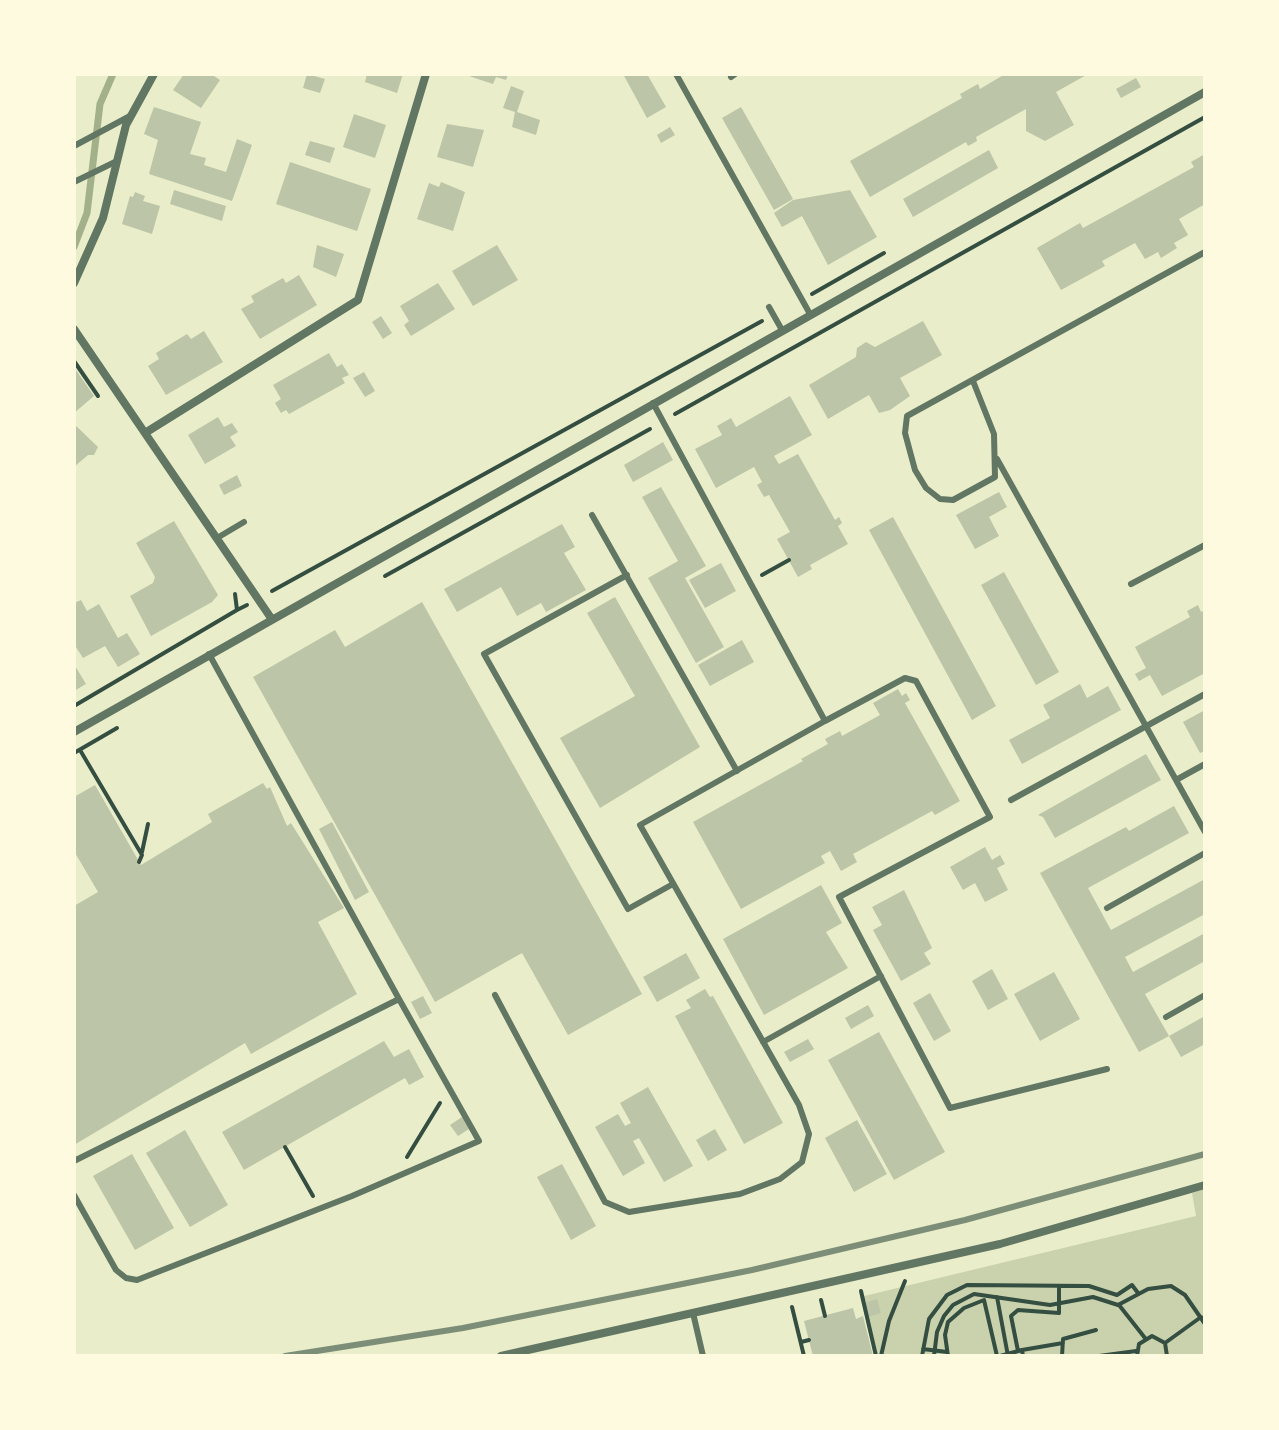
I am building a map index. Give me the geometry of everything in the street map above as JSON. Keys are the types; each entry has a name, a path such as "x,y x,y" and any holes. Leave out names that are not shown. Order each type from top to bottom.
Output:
{"street":[{"path":"74,283 103,218 130,116 154,74"},
{"path":"145,433 358,300 426,74"},
{"path":"74,732 1205,92"},
{"path":"74,329 271,618"},
{"path":"501,1356 1000,1244 1205,1185"}],"lane":[{"path":"676,74 810,314"},
{"path":"74,146 130,116"},
{"path":"74,182 117,161"},
{"path":"973,381 994,434 997,459 995,477 953,500 940,499 926,488 908,448 907,416 1205,252"},
{"path":"769,307 782,330"},
{"path":"653,403 825,721"},
{"path":"997,459 1205,832"},
{"path":"592,515 737,771"},
{"path":"217,538 244,522"},
{"path":"1131,584 1205,545"},
{"path":"627,575 484,654 628,909 673,884"},
{"path":"74,1195 116,1270 126,1278 137,1280 321,1208 479,1141 209,654"},
{"path":"495,995 605,1202 629,1212 740,1194 780,1179 802,1162 809,1134 799,1105 640,825 905,678 916,681 990,817 839,897 950,1108 1107,1069"},
{"path":"1011,800 1205,694"},
{"path":"1176,780 1205,764"},
{"path":"1107,908 1205,853"},
{"path":"763,1042 881,976"},
{"path":"1166,1017 1205,995"},
{"path":"74,1161 399,999"},
{"path":"693,1313 703,1356"}],"path":[{"path":"382,578 1205,117"},
{"path":"74,706 237,610 774,315"},
{"path":"74,361 101,399"},
{"path":"749,581 789,560"},
{"path":"234,590 237,610"},
{"path":"120,726 77,752 142,855"},
{"path":"139,862 148,824"},
{"path":"389,1180 434,1119 448,1086"},
{"path":"285,1147 321,1208"},
{"path":"879,1356 905,1281"},
{"path":"922,1356 929,1319 947,1295 957,1288 980,1283 1089,1286 1117,1295 1132,1285 1138,1293"},
{"path":"1021,1353 1011,1316 1014,1313 1059,1313 1059,1285"},
{"path":"1118,1305 1138,1293 1160,1286 1175,1287 1205,1324"},
{"path":"861,1291 879,1356"},
{"path":"936,1353 935,1342 940,1324 953,1305 974,1294 1028,1303 1060,1303 1093,1297 1118,1305 1145,1338"},
{"path":"997,1297 1008,1355"},
{"path":"821,1300 825,1316"},
{"path":"923,1349 948,1354 948,1322 964,1308 984,1300 998,1356 1063,1343"},
{"path":"792,1307 804,1356"},
{"path":"1165,1343 1201,1317"},
{"path":"1062,1356 1063,1339 1096,1330"},
{"path":"1145,1338 1155,1337 1165,1343"},
{"path":"1099,1356 1137,1354 1145,1338"},
{"path":"801,1342 809,1340"},
{"path":"1165,1343 1167,1356"}],"green space":[{"path":"1205,1189 1205,1356 875,1356 860,1297 1196,1216 1192,1193"}],"building":[{"path":"184,74 211,74 220,80 201,108 173,90"},
{"path":"307,74 325,79 320,93 303,88"},
{"path":"367,74 403,74 397,93 365,82"},
{"path":"463,74 508,74 506,80 496,77 493,84"},
{"path":"623,74 647,74 666,107 647,118"},
{"path":"1005,74 1088,74 1056,92 1074,125 1045,141 1026,131 1026,109 976,137 977,141 968,146 966,142 870,197 850,161 962,98 960,94 978,84 980,89"},
{"path":"1136,78 1141,87 1121,98 1116,89"},
{"path":"511,86 524,91 517,112 540,120 536,135 512,127 515,112 503,108"},
{"path":"154,107 201,122 190,154 206,158 204,165 226,172 237,139 252,145 232,201 149,174 158,140 144,134"},
{"path":"741,107 793,199 774,210 722,118"},
{"path":"354,114 386,125 375,158 343,147"},
{"path":"447,124 484,130 473,167 437,157"},
{"path":"670,127 675,135 661,143 657,135"},
{"path":"310,141 335,148 330,163 305,155"},
{"path":"989,150 998,168 913,217 903,199"},
{"path":"1205,154 1205,204 1179,219 1188,235 1174,243 1177,248 1161,258 1158,252 1145,259 1135,243 1102,261 1105,266 1061,290 1037,248 1080,223 1083,228 1194,167 1191,162"},
{"path":"290,162 371,189 357,231 276,204"},
{"path":"441,182 465,192 453,231 417,219 429,183 439,187"},
{"path":"174,190 226,206 222,221 170,204"},
{"path":"850,190 877,237 828,265 802,216 782,227 774,213 793,200"},
{"path":"135,192 145,196 143,201 160,206 152,234 122,224 130,196 133,197"},
{"path":"317,245 344,254 336,277 313,267"},
{"path":"497,245 518,280 473,306 452,271"},
{"path":"299,275 317,305 260,339 241,309 254,302 251,296 283,278 286,283"},
{"path":"438,283 455,309 411,336 404,325 409,321 400,306"},
{"path":"381,316 392,333 383,339 372,322"},
{"path":"923,321 942,355 900,378 910,396 890,410 879,413 869,395 828,419 809,385 856,357 857,348 866,342 875,347"},
{"path":"204,331 223,362 166,395 148,366 159,359 156,353 187,334 191,339"},
{"path":"329,353 337,367 342,364 349,375 342,378 345,383 289,414 286,410 281,413 275,403 281,399 273,385"},
{"path":"74,367 94,396 74,413"},
{"path":"364,372 375,391 365,397 353,378"},
{"path":"790,396 812,435 774,456 779,464 798,454 835,520 839,517 842,523 838,526 848,544 810,565 812,569 798,577 777,539 790,532 769,495 764,497 757,485 762,482 754,467 716,488 695,449 722,435 717,426 731,418 736,427"},
{"path":"218,417 224,427 232,423 238,432 230,437 236,446 205,464 188,435"},
{"path":"74,424 98,447 94,455 88,455 74,467"},
{"path":"663,442 673,460 633,482 624,465"},
{"path":"237,475 242,486 224,495 219,485"},
{"path":"661,487 706,566 685,578 724,647 696,663 648,578 678,561 642,497"},
{"path":"999,492 1007,507 989,517 999,536 975,549 956,515"},
{"path":"893,517 996,706 972,720 869,530"},
{"path":"174,521 218,595 212,602 151,636 130,596 153,583 155,577 136,543"},
{"path":"562,524 575,547 564,553 586,590 546,612 541,603 517,616 501,587 457,612 444,589"},
{"path":"721,563 736,591 705,608 689,580"},
{"path":"1004,572 1059,672 1036,685 981,585"},
{"path":"615,597 700,747 600,808 560,738 635,696 587,613"},
{"path":"81,600 87,611 99,604 118,638 127,633 140,654 118,667 105,646 83,658 74,644 74,603"},
{"path":"422,602 642,994 568,1035 522,953 435,1002 253,677 335,630 345,647"},
{"path":"1198,605 1201,612 1205,610 1205,673 1162,696 1150,675 1139,681 1135,674 1146,668 1135,647 1190,617 1187,611"},
{"path":"742,640 754,662 710,686 698,665"},
{"path":"74,664 86,684 74,691"},
{"path":"1080,684 1087,698 1108,686 1121,710 1022,764 1009,740 1050,718 1043,705"},
{"path":"898,689 902,696 906,693 910,700 905,703 960,801 935,815 932,811 853,854 857,862 841,871 830,851 821,856 825,863 741,909 693,822 803,761 801,759 828,744 825,739 840,731 842,736 880,715 873,703"},
{"path":"1205,710 1205,751 1200,753 1183,722"},
{"path":"1146,754 1161,780 1055,838 1043,817 1038,815"},
{"path":"263,783 267,789 270,787 287,826 291,823 344,908 318,922 357,994 251,1054 245,1043 74,1145 74,906 98,892 74,851 74,797 95,785 141,865 212,822 208,814"},
{"path":"1174,806 1189,833 1088,888 1111,930 1205,879 1205,914 1125,957 1133,972 1205,933 1205,961 1145,994 1169,1036 1139,1052 1040,873 1126,827 1129,831"},
{"path":"332,822 369,892 355,900 319,829"},
{"path":"985,847 992,860 1000,855 1005,864 997,868 1008,890 985,902 975,883 963,890 950,867"},
{"path":"821,885 842,923 826,932 848,968 764,1015 723,939"},
{"path":"904,890 932,948 924,953 931,964 901,981 873,930 882,925 872,907"},
{"path":"686,953 700,978 657,1002 643,977"},
{"path":"992,969 1008,999 988,1010 972,981"},
{"path":"1054,972 1080,1019 1040,1041 1014,994"},
{"path":"705,989 710,997 713,996 783,1123 744,1144 675,1016 691,1008 686,1000"},
{"path":"930,993 951,1031 934,1041 913,1003"},
{"path":"423,996 432,1013 420,1019 411,1002"},
{"path":"868,1005 874,1016 851,1029 845,1018"},
{"path":"1205,1016 1205,1044 1181,1057 1169,1036"},
{"path":"879,1032 945,1152 894,1180 828,1060"},
{"path":"808,1039 814,1049 790,1062 784,1052"},
{"path":"384,1041 394,1057 409,1049 424,1077 409,1085 405,1078 244,1170 222,1132"},
{"path":"648,1087 693,1166 664,1182 639,1138 633,1141 645,1163 623,1176 595,1127 618,1114 625,1126 631,1123 620,1103"},
{"path":"462,1117 469,1129 458,1136 450,1125"},
{"path":"857,1120 887,1174 854,1192 825,1138"},
{"path":"715,1129 727,1150 708,1161 696,1140"},
{"path":"185,1130 228,1205 190,1227 146,1153"},
{"path":"132,1154 174,1228 135,1250 93,1176"},
{"path":"562,1164 596,1226 571,1240 537,1177"},
{"path":"877,1299 881,1313 868,1317 864,1303"},
{"path":"853,1308 856,1319 863,1316 873,1356 813,1356 804,1321"}],"waterway":[{"path":"74,247 87,213 100,104 113,74"}],"railway":[{"path":"285,1356 463,1328 752,1270 965,1220 1205,1154"}]}
